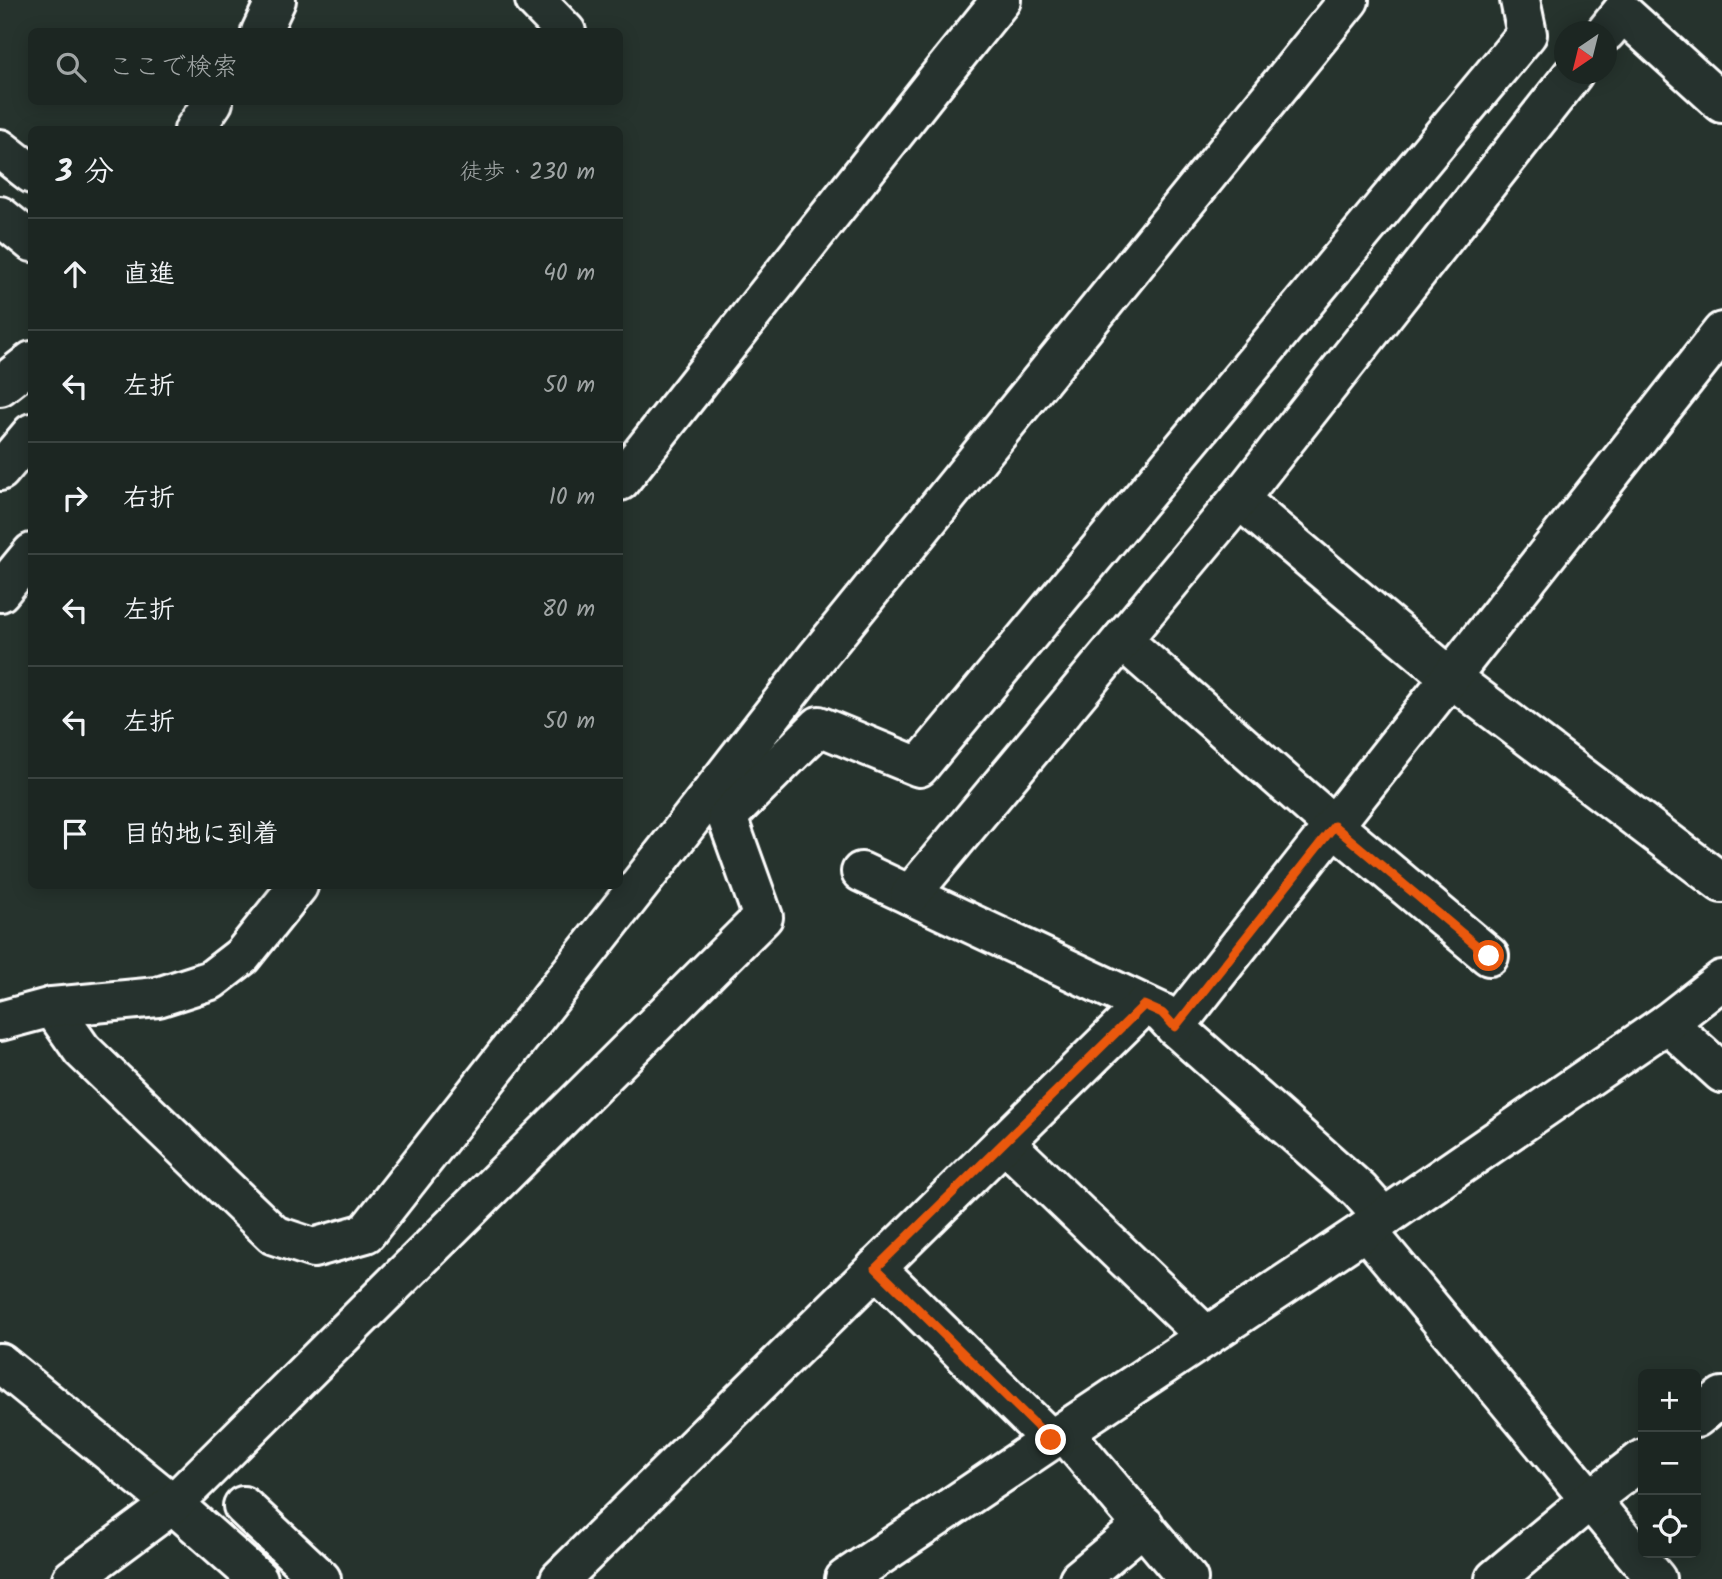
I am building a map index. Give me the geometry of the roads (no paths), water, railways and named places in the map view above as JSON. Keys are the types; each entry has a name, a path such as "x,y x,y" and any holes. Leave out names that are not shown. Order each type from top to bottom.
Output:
{"street":[{"path":"263,28 276,0"},
{"path":"535,0 562,28"},
{"path":"623,477 1001,0"},
{"path":"52,1007 82,1050 274,1236 313,1248 366,1233 817,657 1349,0"},
{"path":"72,1579 173,1504 763,918 727,817 819,726 919,767 1527,34 1520,0"},
{"path":"1615,21 1622,12 1718,90"},
{"path":"910,895 1239,499 1565,84"},
{"path":"197,126 211,105"},
{"path":"0,149 28,171"},
{"path":"0,216 28,239"},
{"path":"1175,1027 1722,332"},
{"path":"0,386 28,364"},
{"path":"0,471 28,438"},
{"path":"1239,499 1450,677 1722,883"},
{"path":"0,592 28,557"},
{"path":"1122,640 1334,826 1489,956"},
{"path":"861,872 1162,1013 1359,1190 1375,1224 1656,1579"},
{"path":"0,1021 52,1007 158,997 211,979 242,956 297,889"},
{"path":"845,1579 1375,1224 1667,1023 1722,980"},
{"path":"560,1579 1144,1005"},
{"path":"1667,1023 1722,1073"},
{"path":"1004,1142 1206,1336"},
{"path":"876,1268 1057,1436 1144,1525 1188,1579"},
{"path":"0,1363 173,1504 258,1579"},
{"path":"1701,1414 1722,1397"},
{"path":"1495,1579 1638,1463"},
{"path":"243,1506 321,1579"},
{"path":"1080,1579 1144,1525"}]}
